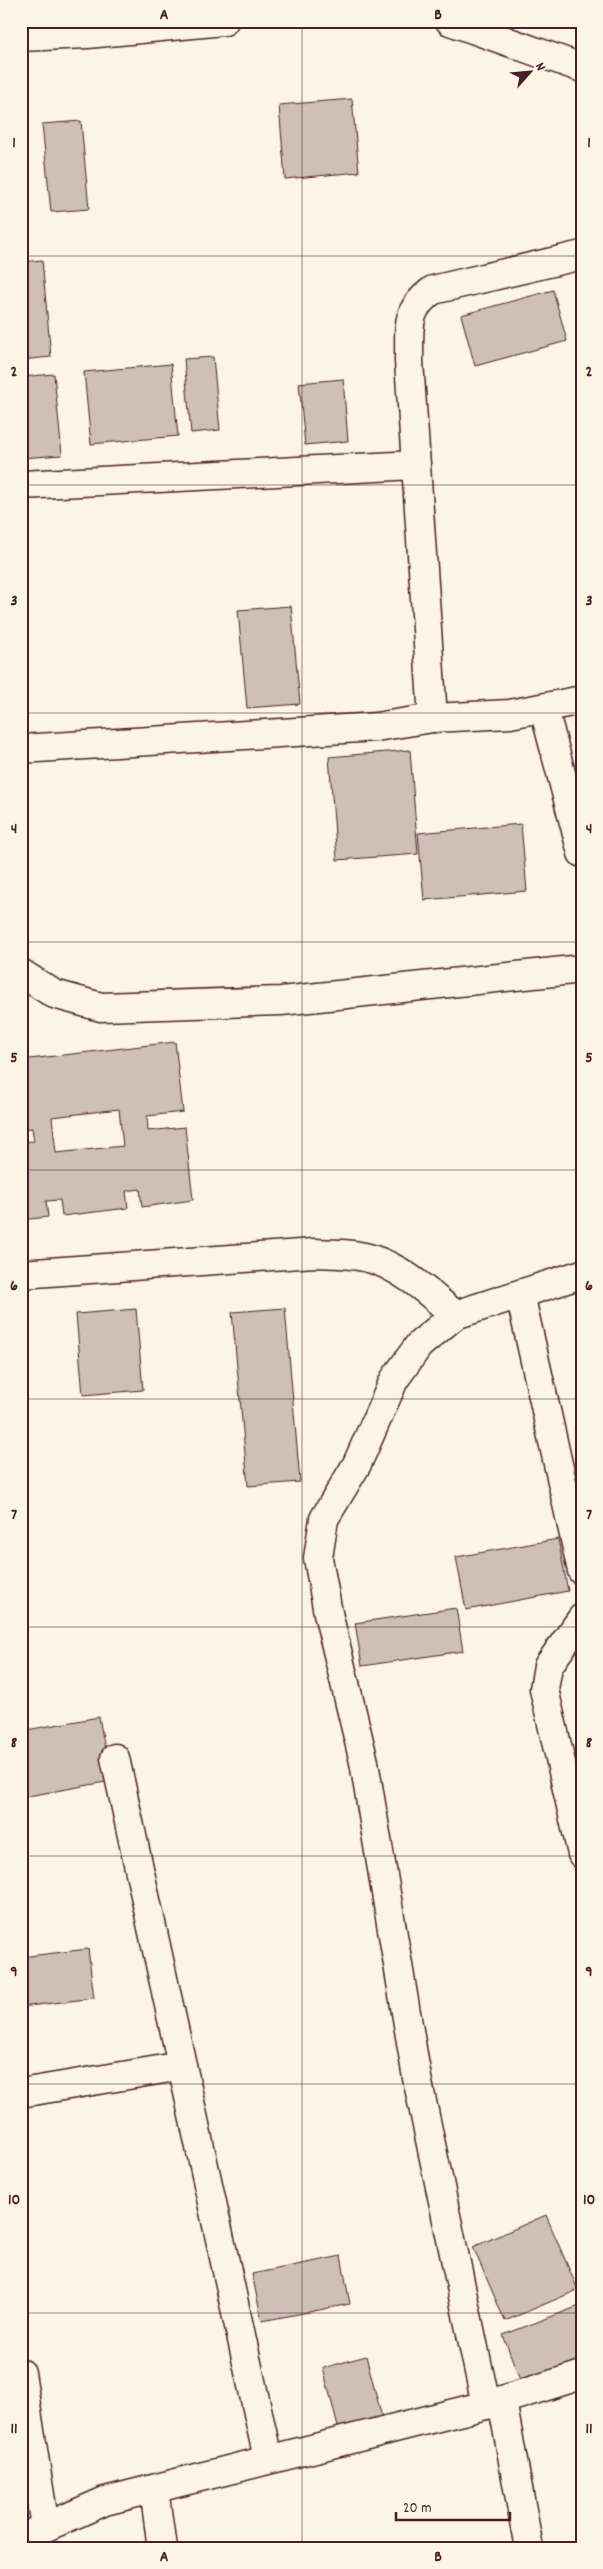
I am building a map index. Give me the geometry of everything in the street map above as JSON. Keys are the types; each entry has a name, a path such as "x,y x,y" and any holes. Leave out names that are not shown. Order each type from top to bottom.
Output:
{"street":[{"path":"21,37 87,34 224,21"},
{"path":"450,21 582,68"},
{"path":"433,718 409,361 411,315 418,301 433,290 582,255"},
{"path":"21,485 416,465"},
{"path":"21,749 376,727 433,718 510,714 544,709 582,700"},
{"path":"544,709 582,853"},
{"path":"21,973 54,994 101,1007 281,1001 582,969"},
{"path":"21,1274 314,1253 352,1255 372,1259 395,1270 418,1284 455,1315"},
{"path":"529,2548 417,2078 364,1762 328,1613 318,1558 324,1519 357,1464 394,1380 419,1345 455,1315 582,1274"},
{"path":"520,1294 582,1571"},
{"path":"582,1618 548,1666 544,1689 582,1854"},
{"path":"115,1758 268,2459"},
{"path":"21,2093 182,2066"},
{"path":"21,2373 33,2532 105,2501 494,2403 582,2375"},
{"path":"154,2489 162,2548"}],"building":[{"path":"352,99 359,172 285,179 279,105"},
{"path":"81,121 89,209 51,212 42,124"},
{"path":"42,260 51,357 21,360 21,262"},
{"path":"553,290 567,341 475,366 461,315"},
{"path":"213,357 220,430 191,433 184,359"},
{"path":"171,364 178,436 91,444 84,372"},
{"path":"54,374 62,455 21,458 21,377"},
{"path":"343,379 348,441 305,445 299,383"},
{"path":"291,606 300,704 247,708 238,610"},
{"path":"410,750 418,854 337,860 329,757"},
{"path":"521,824 527,891 424,900 418,833"},
{"path":"175,1042 183,1112 147,1116 148,1131 185,1127 193,1200 142,1207 140,1189 126,1191 128,1208 62,1216 60,1200 46,1201 48,1217 21,1220 21,1142 34,1141 32,1128 21,1129 21,1060","holes":["119,1109 123,1146 56,1153 52,1117"]},
{"path":"285,1308 300,1482 248,1486 232,1312"},
{"path":"136,1309 143,1390 83,1395 76,1314"},
{"path":"558,1539 568,1591 466,1610 456,1557"},
{"path":"456,1608 463,1651 362,1666 355,1623"},
{"path":"99,1717 111,1781 23,1797 21,1731"},
{"path":"88,1949 94,1998 21,2007 21,1957"},
{"path":"546,2215 578,2290 505,2321 473,2247"},
{"path":"341,2256 350,2304 262,2321 252,2274"},
{"path":"582,2305 582,2362 522,2385 503,2335"},
{"path":"366,2356 384,2425 340,2435 323,2368"}]}
